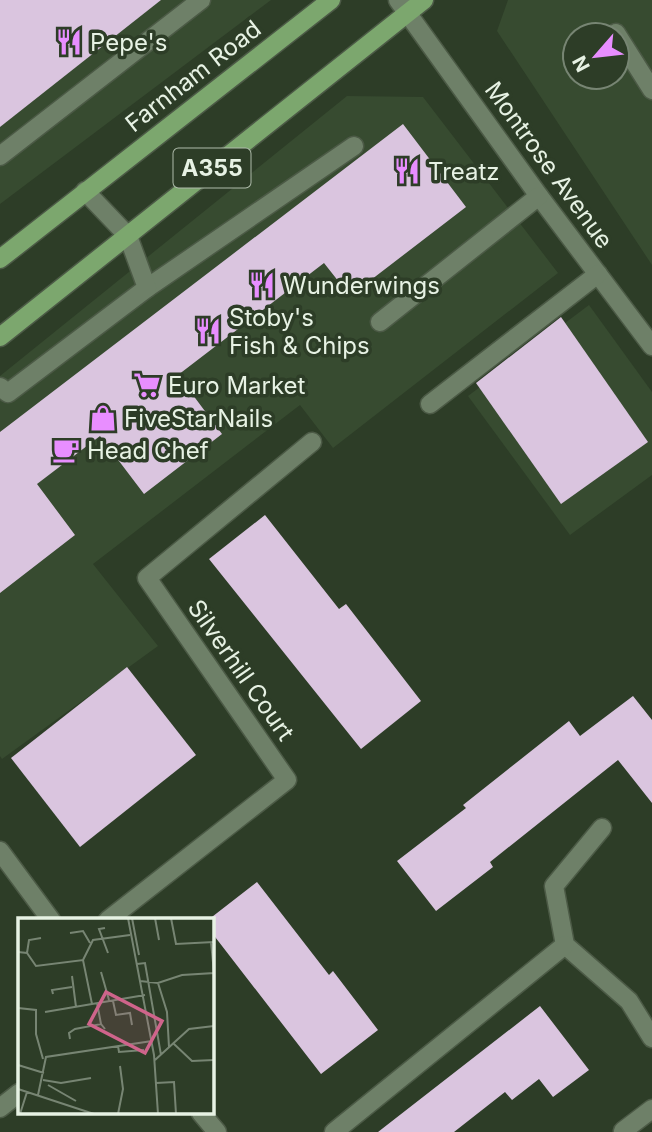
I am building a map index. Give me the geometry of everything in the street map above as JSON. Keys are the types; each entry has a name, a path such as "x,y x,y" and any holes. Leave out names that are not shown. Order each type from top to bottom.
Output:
{"main road":[{"name":"Farnham Road","path":"0,259 331,0"},
{"name":"A355","path":"0,337 128,236 403,6 424,0"}],"street":[{"path":"0,156 201,0"},
{"name":"Montrose Avenue","path":"403,6 539,196 652,346"},
{"path":"631,57 652,90"},
{"path":"0,387 8,393 147,288 354,146"},
{"path":"85,191 128,236 147,288"},
{"path":"380,322 539,196"},
{"path":"430,404 598,274"},
{"name":"Silverhill Court","path":"111,918 287,780 147,578 312,442"},
{"path":"602,828 554,886 565,945 629,1001 652,1038"},
{"path":"0,851 50,918"},
{"path":"334,1132 565,945"},
{"path":"0,1108 18,1094"},
{"path":"622,1131 652,1109"},
{"path":"202,1114 217,1132"}],"shaded area":[{"path":"0,0 271,0 0,204"},
{"path":"508,0 652,0 652,265 497,31"},
{"path":"347,96 423,97 558,273 333,448 300,405 93,564 158,646 2,759 0,376"},
{"path":"589,305 652,392 652,475 570,535 468,396"}],"building":[{"path":"0,0 161,0 0,127"},
{"path":"403,124 466,207 350,296 324,263 178,375 222,434 144,494 100,436 37,484 75,535 0,593 0,432"},
{"path":"561,317 648,442 561,504 476,383"},
{"path":"265,515 339,609 346,604 421,701 361,749 209,559"},
{"path":"127,667 196,755 80,847 11,758"},
{"path":"633,696 652,720 652,803 618,760 490,862 493,867 436,911 397,861 466,808 463,805 569,721 580,736"},
{"path":"257,882 329,975 333,971 378,1030 321,1074 214,936 214,918 211,918"},
{"path":"540,1006 589,1070 553,1097 539,1079 512,1100 505,1092 454,1132 378,1132"}],"place":[{"name":"Pepe's","path":"69,42"},
{"name":"Treatz","path":"407,171"},
{"name":"Wunderwings","path":"262,285"},
{"name":"Stoby's Fish & Chips","path":"208,331"},
{"name":"Euro Market","path":"147,385"},
{"name":"FiveStarNails","path":"103,418"},
{"name":"Head Chef","path":"66,450"}]}
